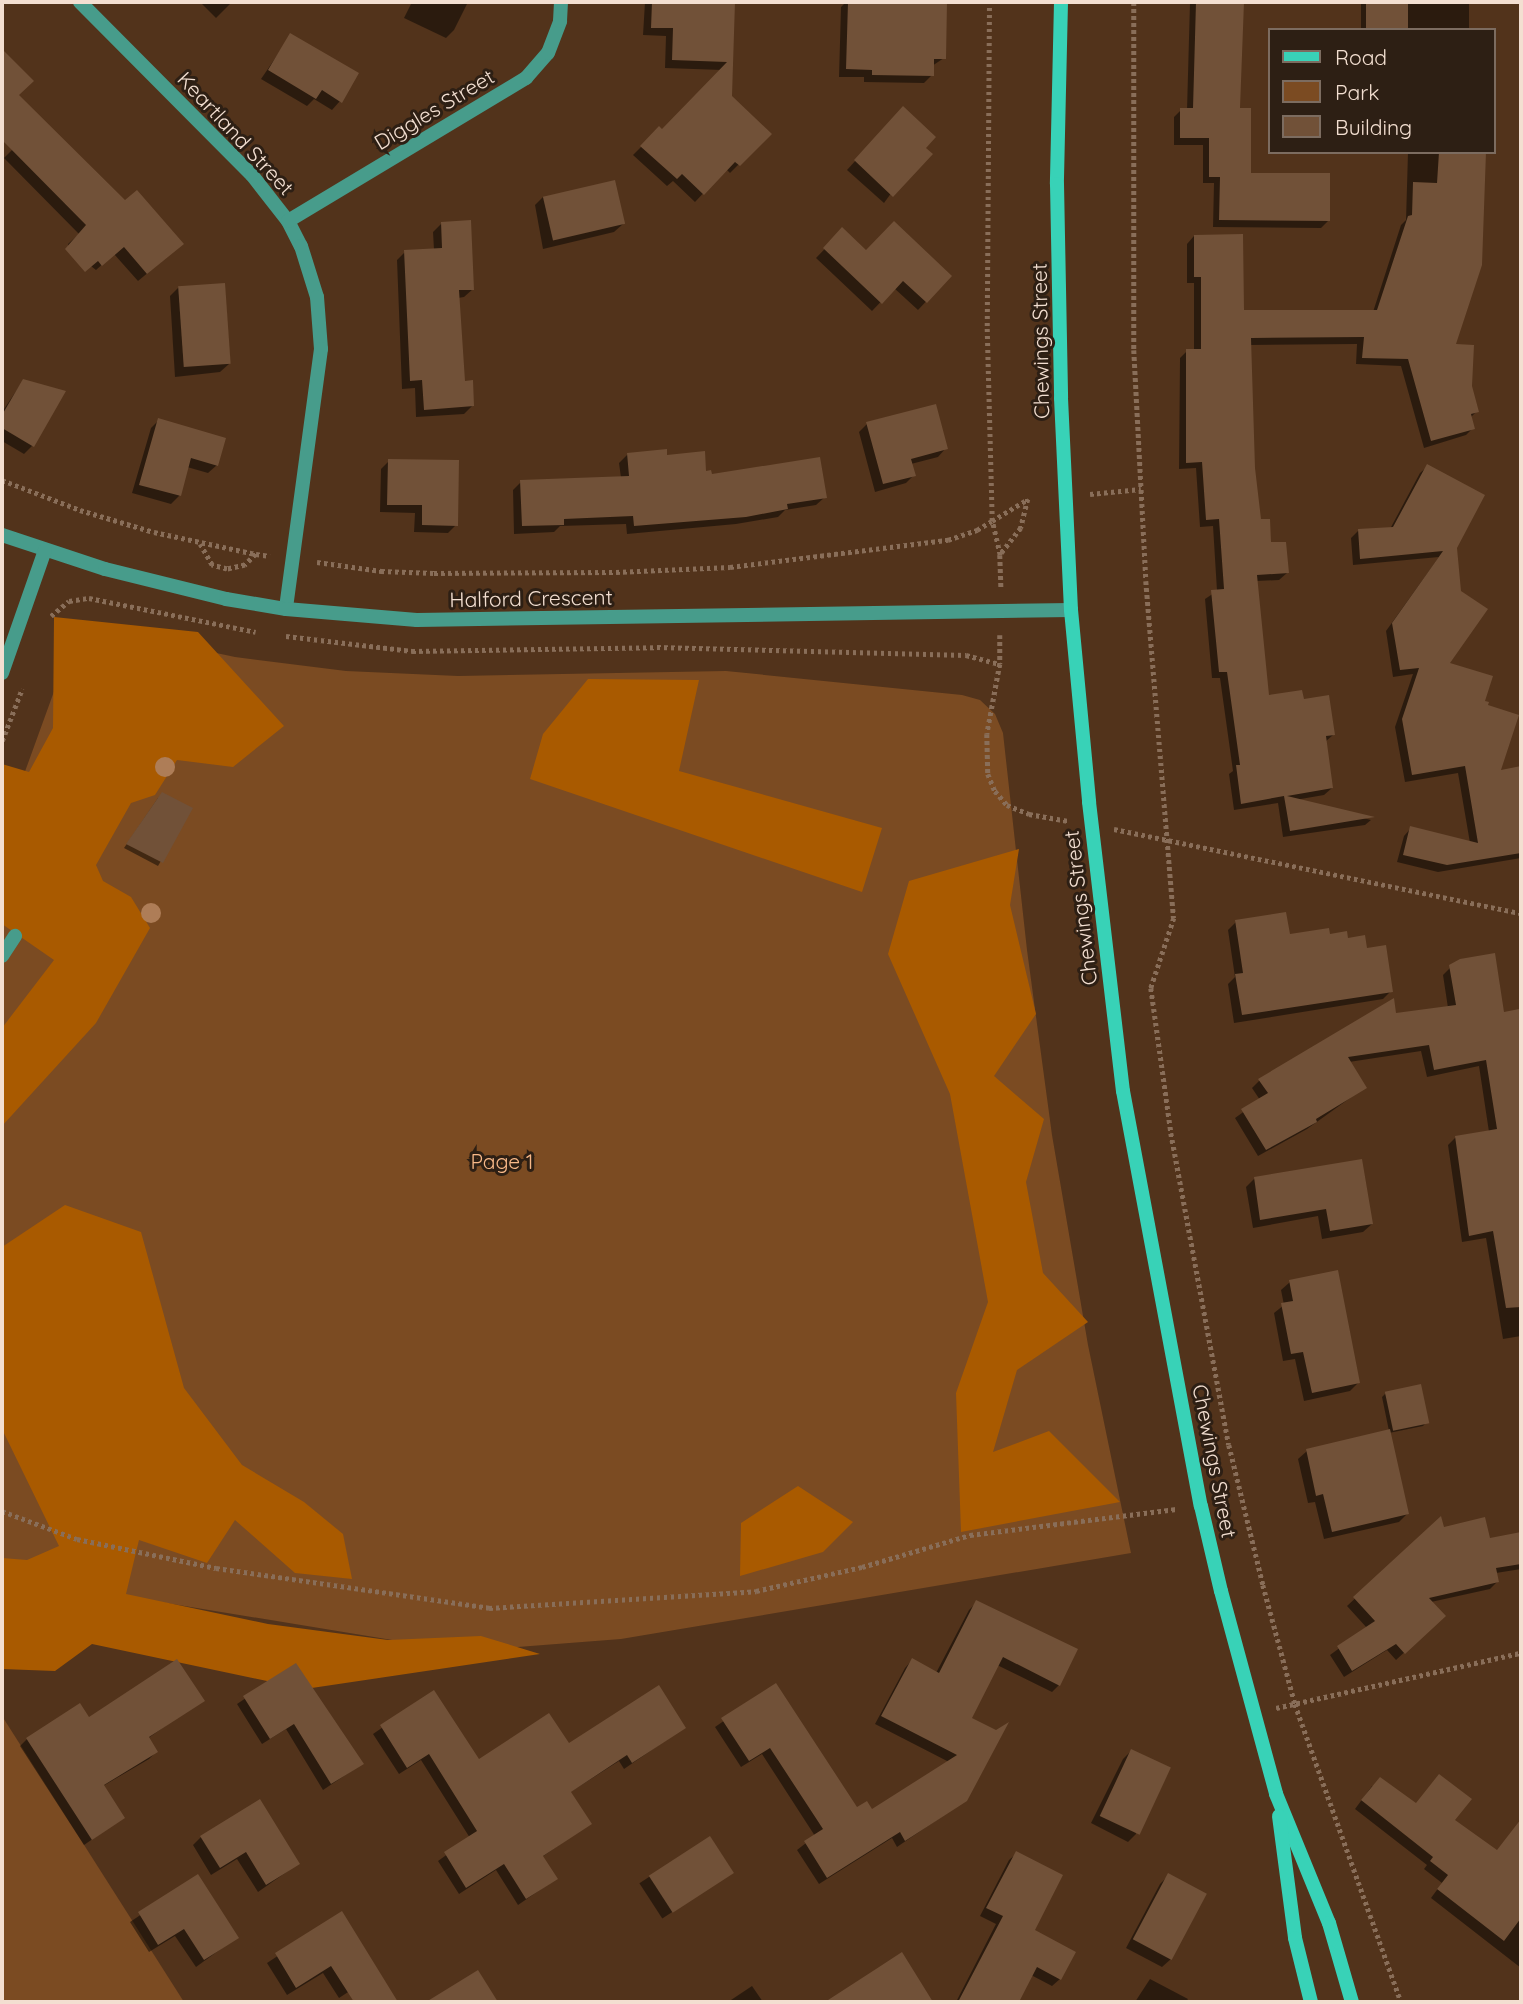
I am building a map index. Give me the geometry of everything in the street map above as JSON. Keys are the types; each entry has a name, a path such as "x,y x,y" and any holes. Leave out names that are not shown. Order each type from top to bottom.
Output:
{"street":[{"name":"Keartland Street","path":"80,2 253,175 288,221 300,246 317,297 321,349 286,609"},
{"name":"Diggles Street","path":"288,221 526,78 548,53 560,21 561,2"},
{"name":"Chewings Street","path":"1061,2 1057,198 1061,398 1071,610 1089,802 1124,1091 1201,1506 1253,1714 1276,1794 1329,1923 1352,2002"},
{"name":"Halford Crescent","path":"2,535 105,569 226,599 286,609 417,620 1071,610"},
{"path":"2,673 45,550"},
{"path":"2,956 15,936"},
{"name":"Chewings Street","path":"1276,1794 1295,1938 1311,2002"}],"path":[{"path":"989,2 987,312 992,521 1000,555 1001,611"},
{"path":"1134,2 1134,350 1146,581 1174,918 1151,988 1169,1120 1229,1445 1295,1704 1401,2002"},
{"path":"2,480 80,510 200,544 380,571 434,573 616,572 730,566 948,540 977,530 1028,499 1021,528 1000,555"},
{"path":"200,544 212,565 227,569 245,565 257,554"},
{"path":"1000,664 987,734 988,774 995,791 1007,804 1029,814 1080,823"},
{"path":"1105,827 1169,838 1521,913"},
{"path":"2,1511 77,1538 216,1568 489,1608 756,1591 862,1567 970,1535 1201,1506"},
{"path":"1253,1714 1521,1653"}],"green space":[{"name":"Page 1","path":"90,626 235,657 346,671 458,676 726,671 962,695 980,700 995,714 1003,733 1027,950 1052,1135 1088,1345 1131,1553 621,1639 506,1648 392,1640 2,1576 2,835 73,639"},
{"path":"2,1716 184,2002 2,2002"}],"shaded area":[{"path":"54,617 198,632 284,726 233,767 177,760 155,795 131,803 96,865 103,881 131,897 150,928 96,1023 2,1126 2,1028 54,960 2,924 2,764 29,772 53,728"},
{"path":"588,679 699,680 679,771 882,828 862,892 530,779 543,734"},
{"path":"1019,849 1010,905 1036,1014 994,1076 1044,1119 1026,1182 1043,1273 1088,1322 1017,1370 993,1452 1049,1431 1120,1502 961,1532 956,1393 988,1302 950,1094 888,954 909,881"},
{"path":"65,1205 141,1232 184,1388 242,1465 304,1502 343,1534 352,1579 295,1573 235,1520 207,1563 139,1540 126,1594 268,1624 388,1640 481,1636 540,1654 305,1689 92,1644 55,1671 2,1669 2,1558 27,1560 59,1546 2,1429 2,1247"},
{"path":"798,1486 853,1522 823,1552 740,1576 741,1523"}],"building":[{"path":"652,2 735,2 732,96 772,134 740,166 735,162 704,195 682,174 677,179 640,146 659,126 662,129 727,62 672,60 673,28 651,28"},
{"path":"848,2 947,2 946,59 934,59 934,76 872,75 872,70 846,69"},
{"path":"1196,2 1244,2 1240,108 1251,108 1251,173 1330,173 1330,221 1219,220 1220,177 1209,177 1209,138 1180,138 1180,108 1193,108"},
{"path":"1366,2 1408,2 1408,28 1366,28"},
{"path":"290,33 359,73 342,103 322,90 316,99 268,70"},
{"path":"2,49 34,81 19,95 125,200 137,190 184,244 147,274 124,247 102,266 98,261 85,272 65,249 86,225 2,140"},
{"path":"903,106 936,137 926,148 933,154 893,197 854,160"},
{"path":"1439,154 1486,154 1482,265 1456,344 1474,345 1472,386 1479,412 1471,414 1475,429 1431,441 1408,359 1362,358 1364,337 1251,338 1255,468 1261,519 1270,519 1271,542 1286,542 1289,573 1257,575 1269,695 1302,690 1304,699 1329,695 1335,735 1326,736 1333,788 1287,796 1375,817 1290,831 1284,796 1241,804 1236,765 1240,765 1227,672 1219,672 1211,590 1224,589 1219,519 1206,520 1202,462 1186,463 1186,349 1201,349 1201,277 1194,277 1194,235 1243,234 1244,310 1377,310 1408,216 1412,215 1413,182 1437,183"},
{"path":"615,180 625,224 553,240 543,197"},
{"path":"471,220 474,290 459,290 465,381 473,380 474,406 424,410 422,380 410,381 404,250 442,248 441,222"},
{"path":"894,221 952,276 927,303 903,281 882,304 823,248 842,227 866,250"},
{"path":"225,283 231,364 184,367 178,286"},
{"path":"23,379 66,391 34,447 2,428 2,415"},
{"path":"936,404 948,449 911,459 916,476 883,484 866,422"},
{"path":"158,418 226,438 218,466 191,458 181,496 139,485"},
{"path":"667,449 667,455 705,451 706,471 711,470 712,474 820,457 827,498 787,504 788,509 746,517 634,526 633,516 564,519 564,525 522,526 520,480 629,476 627,453"},
{"path":"388,459 459,460 458,526 422,525 422,505 387,505"},
{"path":"1427,464 1485,495 1457,548 1461,591 1488,609 1450,663 1493,676 1485,701 1489,702 1488,705 1519,715 1501,770 1521,766 1521,853 1447,865 1403,855 1410,826 1478,843 1465,766 1412,775 1402,719 1419,668 1400,670 1392,623 1443,551 1360,559 1358,529 1393,527"},
{"path":"162,792 193,808 163,863 126,844"},
{"path":"1286,912 1290,934 1329,928 1330,934 1347,931 1348,938 1365,935 1367,948 1386,945 1393,992 1242,1015 1235,974 1243,973 1235,920"},
{"path":"1495,953 1504,1012 1519,1009 1521,1024 1521,1307 1506,1308 1493,1231 1469,1236 1455,1136 1497,1129 1486,1060 1434,1070 1429,1045 1348,1057 1367,1088 1316,1119 1317,1122 1266,1150 1241,1109 1268,1093 1258,1079 1394,998 1396,1013 1456,1005 1449,965 1460,959"},
{"path":"1362,1159 1373,1224 1330,1231 1326,1209 1260,1220 1254,1177"},
{"path":"1338,1270 1360,1383 1312,1393 1303,1352 1291,1354 1281,1303 1293,1301 1289,1280"},
{"path":"1421,1384 1429,1423 1393,1431 1385,1392"},
{"path":"1390,1429 1409,1514 1332,1532 1323,1494 1316,1496 1306,1449"},
{"path":"1441,1516 1444,1527 1485,1517 1490,1538 1521,1532 1521,1564 1496,1568 1499,1582 1429,1598 1446,1616 1405,1654 1396,1644 1352,1671 1337,1646 1375,1621 1353,1597"},
{"path":"976,1600 1078,1649 1060,1686 1003,1657 972,1718 996,1730 1009,1722 967,1801 905,1841 900,1832 827,1878 804,1841 823,1829 770,1748 749,1761 721,1718 776,1683 857,1807 867,1801 872,1809 957,1755 881,1716 912,1658 939,1673"},
{"path":"177,1659 205,1701 149,1737 158,1752 104,1785 125,1818 92,1840 26,1738 80,1703 89,1717"},
{"path":"296,1663 364,1764 331,1784 294,1724 270,1739 243,1696"},
{"path":"659,1685 686,1728 632,1763 627,1755 571,1792 592,1824 543,1856 558,1879 526,1899 504,1864 466,1888 444,1852 477,1831 429,1754 407,1768 380,1725 434,1690 479,1759 549,1713 569,1743"},
{"path":"1131,1749 1171,1768 1140,1835 1100,1816"},
{"path":"1439,1774 1472,1799 1455,1820 1497,1850 1521,1819 1521,1918 1504,1941 1437,1889 1448,1875 1430,1861 1433,1857 1361,1800 1380,1777 1416,1803"},
{"path":"260,1799 300,1864 266,1885 246,1852 220,1868 200,1836"},
{"path":"710,1836 734,1873 673,1913 649,1876"},
{"path":"1016,1851 1063,1875 1035,1930 1076,1952 1061,1980 1037,1967 1019,2002 958,2002 1003,1916 986,1908"},
{"path":"1168,1873 1207,1894 1172,1960 1133,1939"},
{"path":"198,1874 239,1938 204,1960 184,1929 158,1945 138,1912"},
{"path":"342,1911 398,2002 354,2002 331,1966 296,1988 275,1953"},
{"path":"902,1952 933,2002 825,2002 876,1969"},
{"path":"478,1970 498,2002 426,2002"}]}
